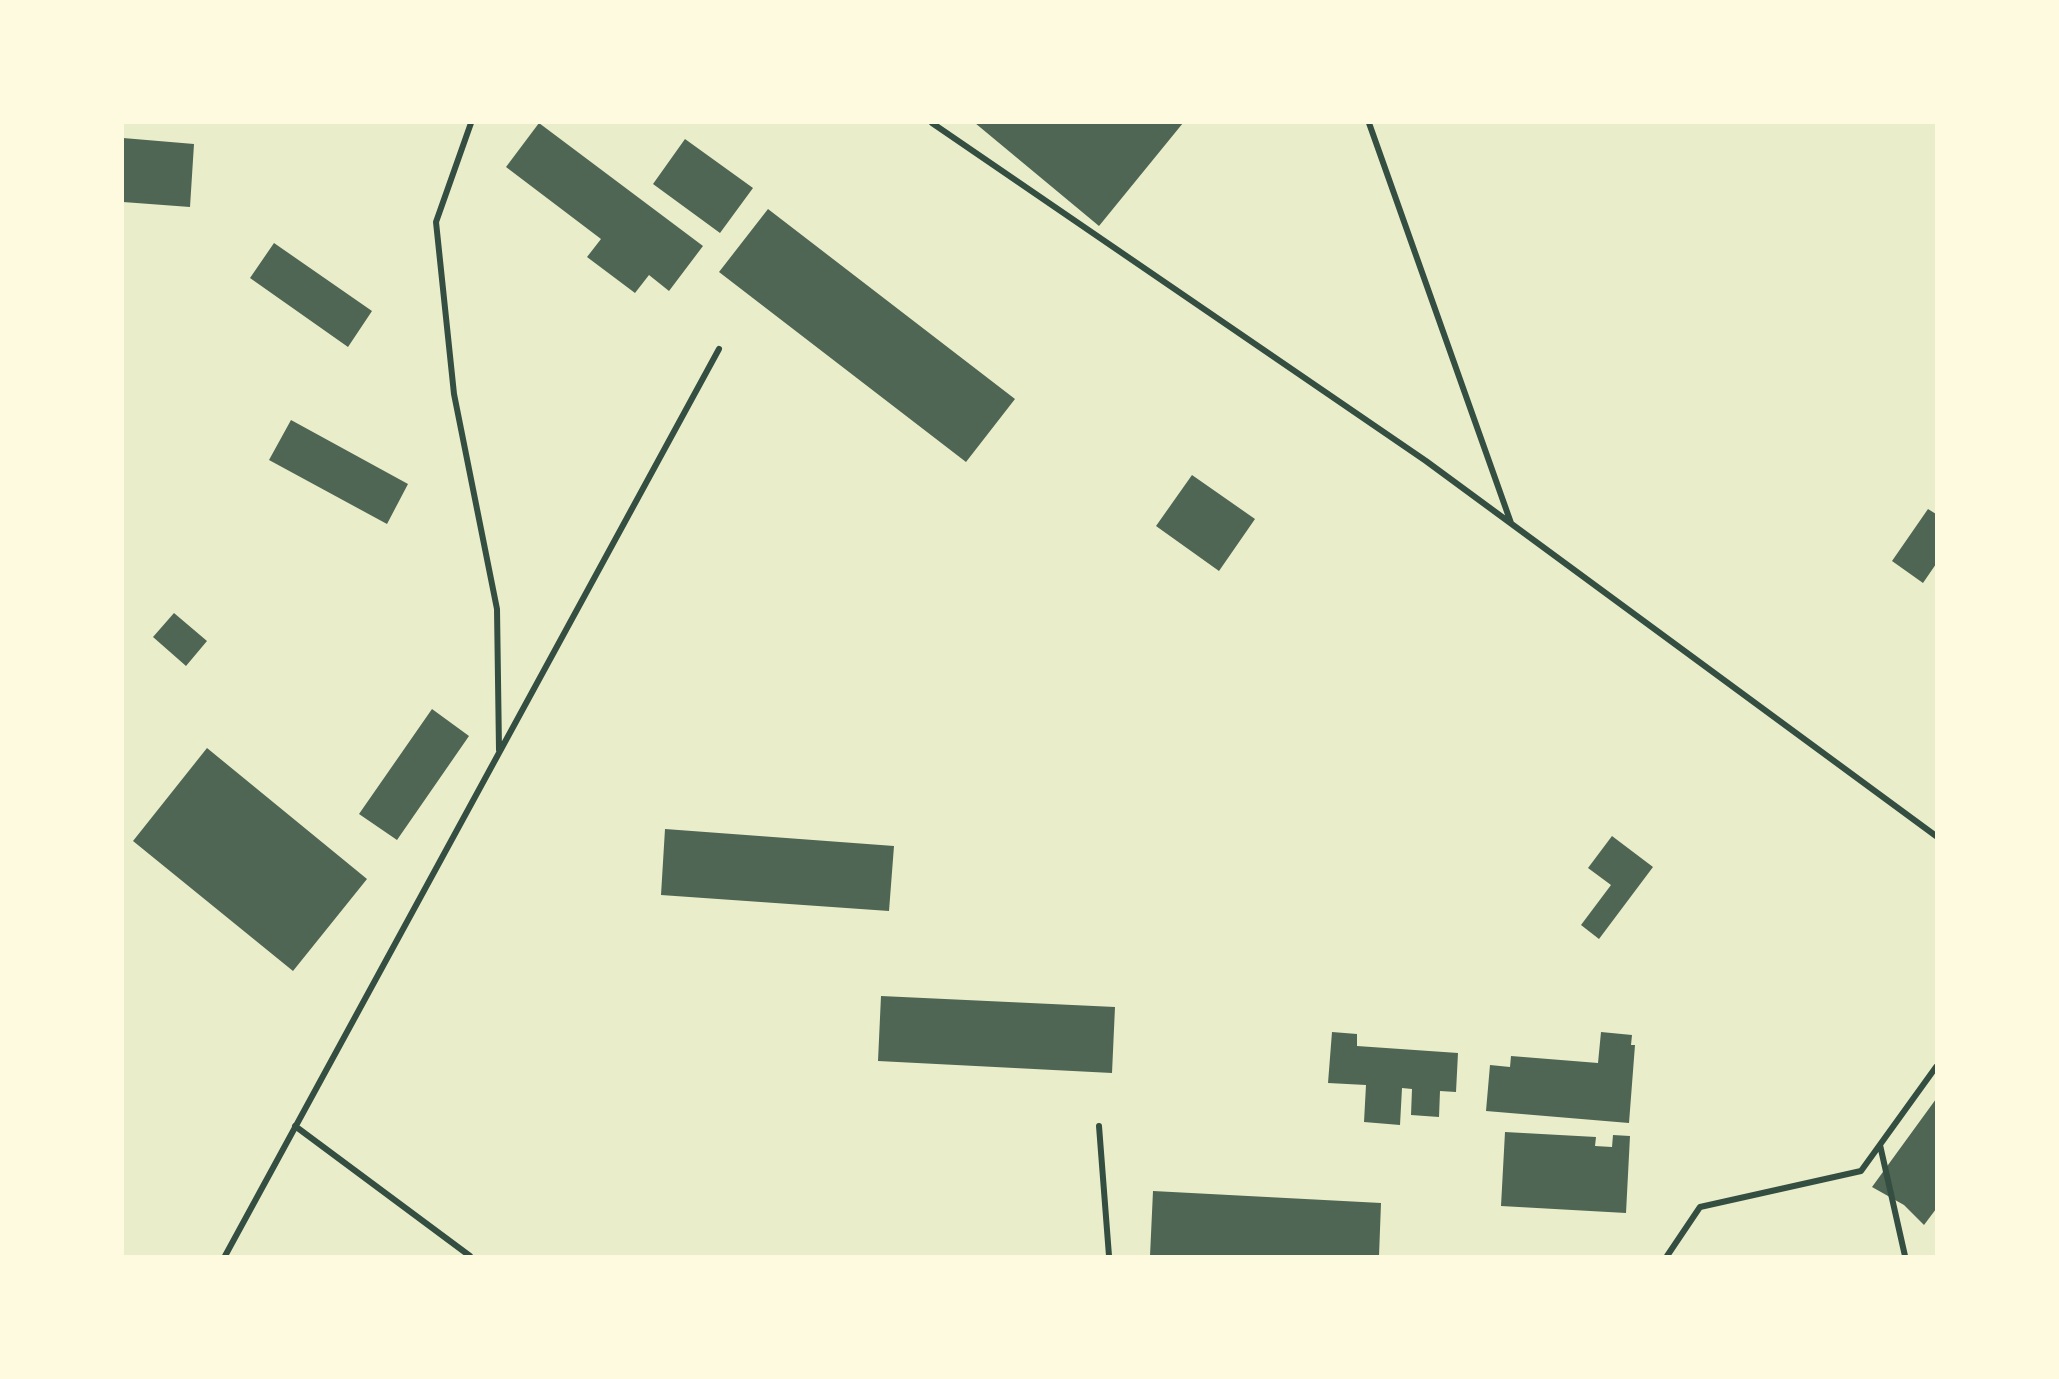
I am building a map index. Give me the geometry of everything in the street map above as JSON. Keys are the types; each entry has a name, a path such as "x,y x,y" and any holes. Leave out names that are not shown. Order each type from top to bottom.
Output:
{"street":[{"path":"471,123 436,222 454,394 497,609 500,752"},
{"path":"932,123 1426,461 1936,836"},
{"path":"1369,123 1511,523"},
{"path":"225,1256 719,349"},
{"path":"1667,1256 1700,1207 1861,1171 1936,1066"},
{"path":"295,1126 470,1256"},
{"path":"1099,1126 1109,1256"},
{"path":"1880,1144 1905,1256"},
{"path":"1676,1256 1677,1244"}],"building":[{"path":"539,123 703,246 669,291 649,275 635,293 587,257 601,239 506,167"},
{"path":"975,123 1183,123 1099,226"},
{"path":"123,138 194,144 190,207 123,202"},
{"path":"685,139 753,188 720,233 653,184"},
{"path":"768,209 1015,399 966,462 719,272"},
{"path":"274,243 372,311 348,347 250,278"},
{"path":"291,420 408,484 387,524 269,460"},
{"path":"1192,475 1255,519 1219,571 1156,526"},
{"path":"1928,509 1936,514 1936,564 1923,583 1892,561"},
{"path":"174,613 207,641 186,666 153,637"},
{"path":"432,709 469,736 397,840 359,814"},
{"path":"207,748 367,879 293,971 133,841"},
{"path":"665,829 894,846 889,911 661,895"},
{"path":"1612,836 1653,867 1599,939 1581,925 1611,885 1588,868"},
{"path":"881,996 1115,1007 1112,1073 878,1061"},
{"path":"1332,1032 1357,1034 1357,1046 1458,1053 1456,1092 1440,1091 1439,1117 1411,1115 1412,1089 1402,1088 1400,1125 1364,1122 1366,1085 1328,1083"},
{"path":"1601,1032 1632,1035 1631,1045 1635,1045 1629,1123 1486,1111 1490,1065 1510,1067 1511,1056 1598,1063"},
{"path":"1936,1099 1936,1209 1924,1225 1904,1205 1872,1187"},
{"path":"1505,1132 1596,1137 1595,1146 1612,1147 1613,1135 1630,1136 1626,1213 1501,1206"},
{"path":"1153,1191 1381,1203 1379,1256 1150,1256"}]}
